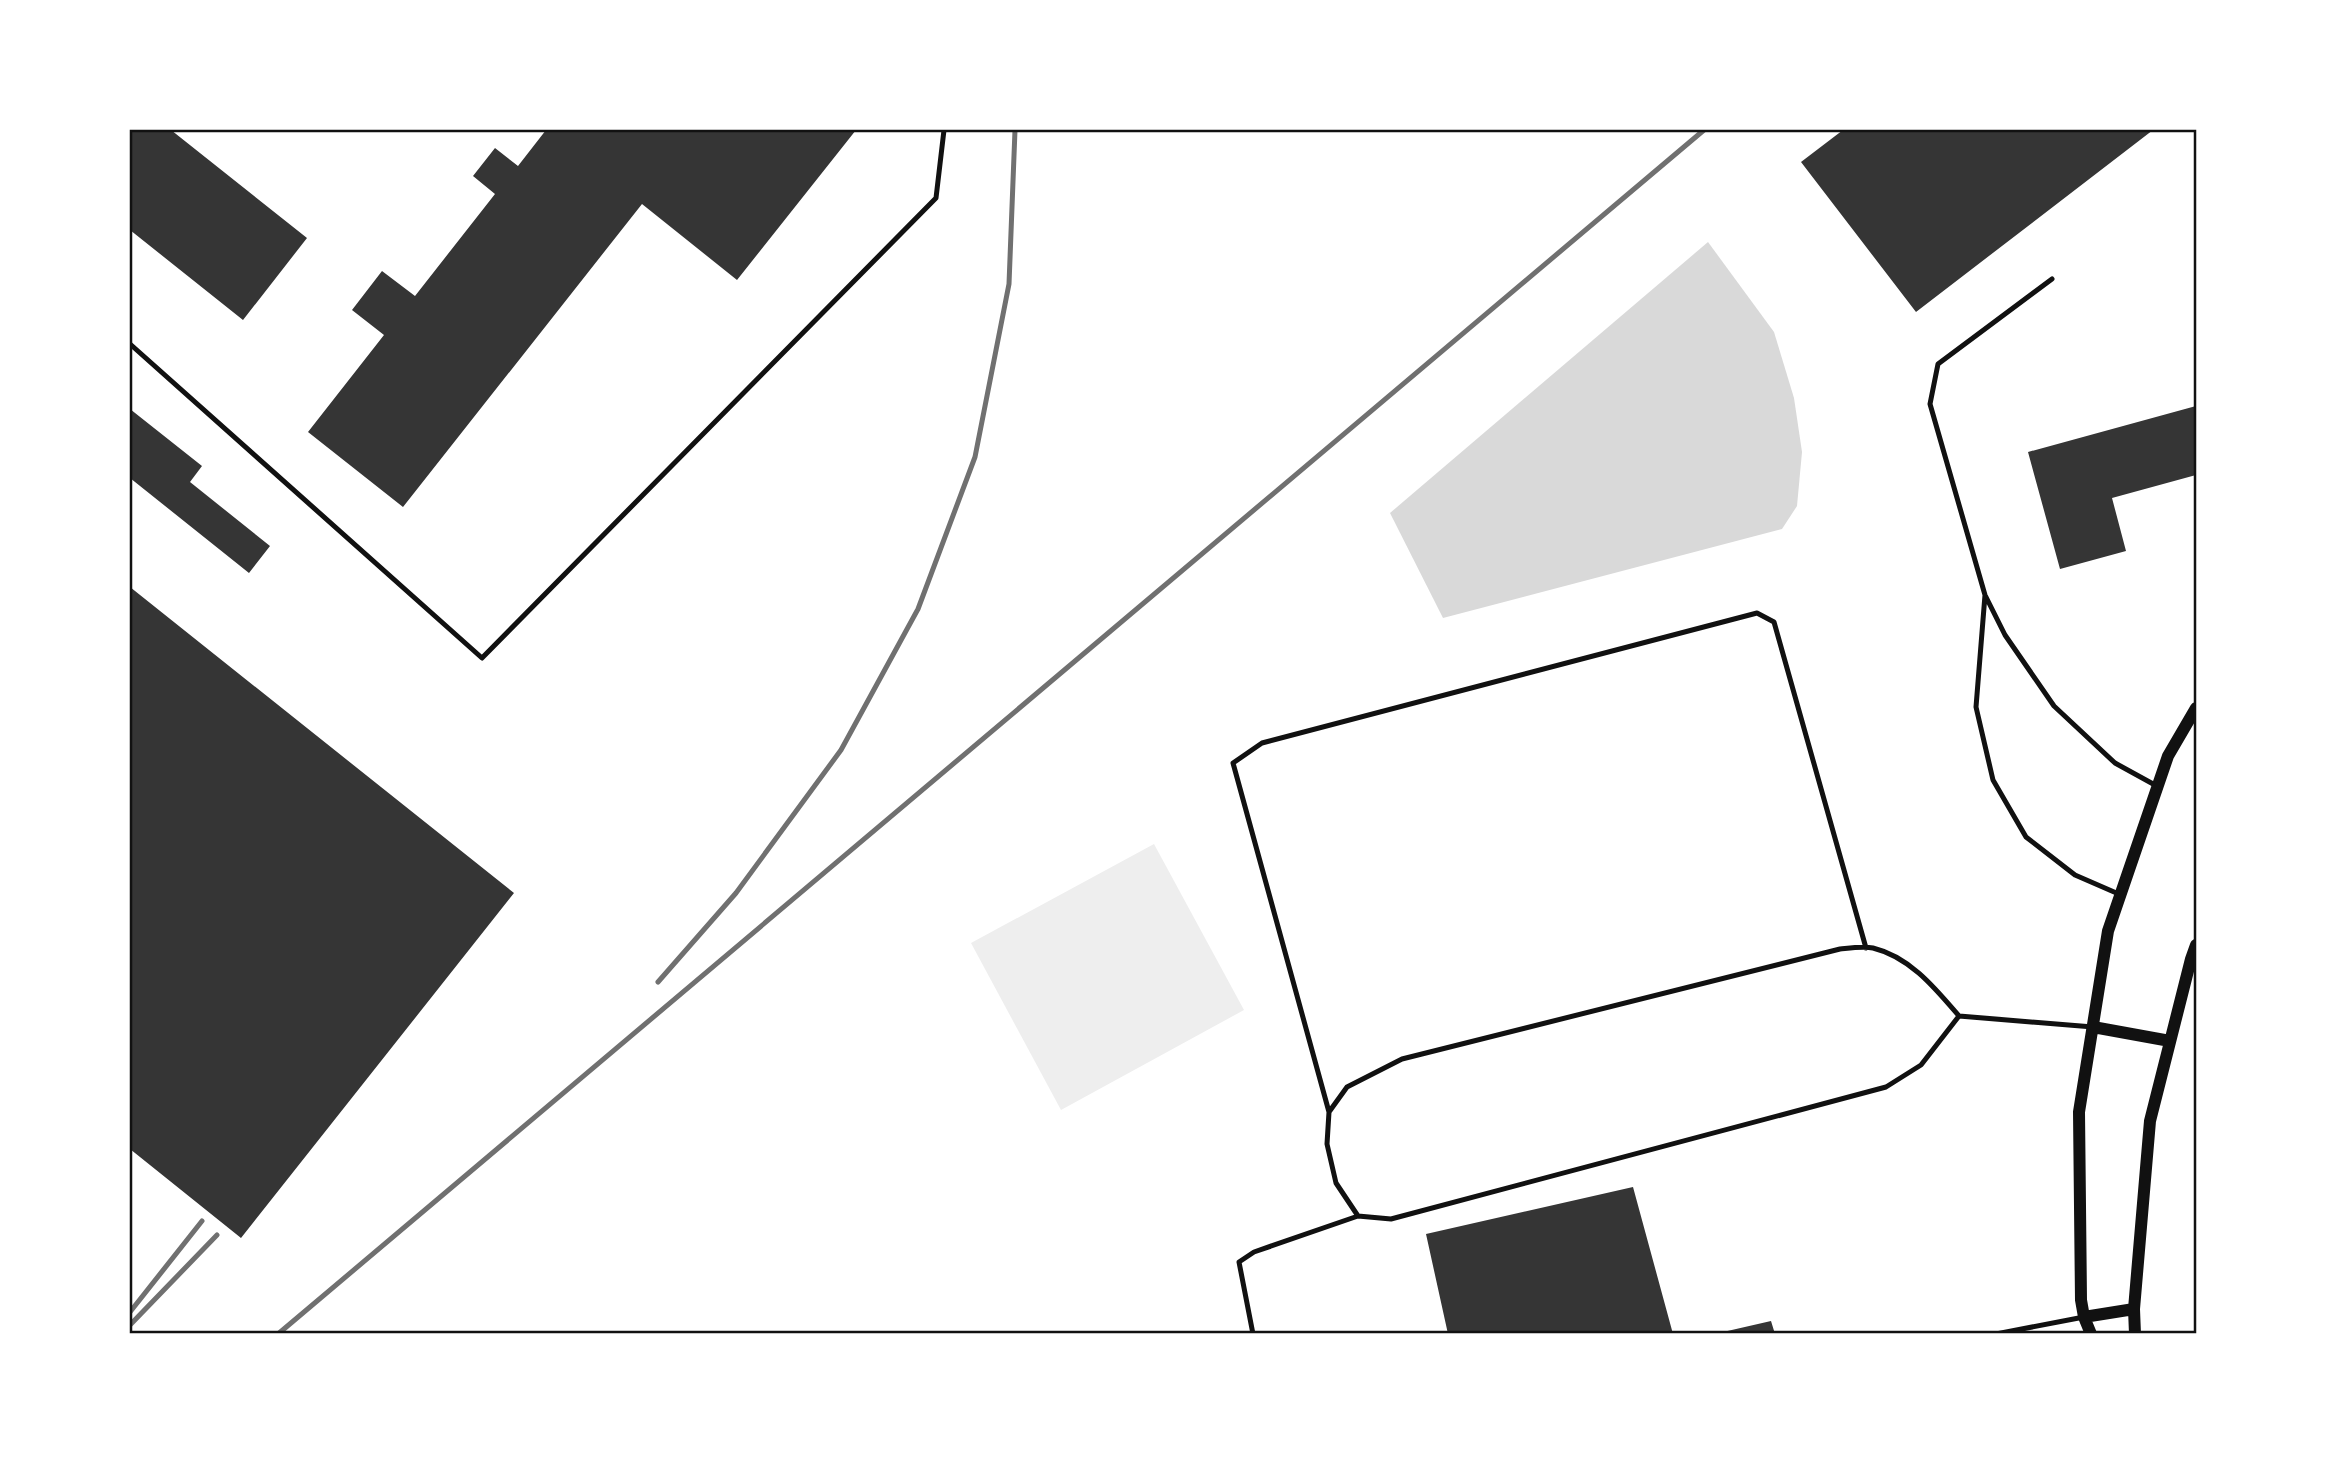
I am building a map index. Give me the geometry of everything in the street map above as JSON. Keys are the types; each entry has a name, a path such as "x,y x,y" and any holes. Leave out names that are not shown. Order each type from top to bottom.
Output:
{"street":[{"path":"2091,1334 2081,1300 2079,1112 2108,932 2168,756 2196,708"},
{"path":"2135,1334 2134,1309 2150,1121 2196,946"},
{"path":"2093,1027 2170,1041"},
{"path":"2084,1317 2134,1309"}],"lane":[{"path":"130,344 482,658 936,198 944,130"},
{"path":"2052,279 1938,364 1930,404 1985,595 2005,635 2054,706 2115,762 2158,787"},
{"path":"1985,595 1976,707 1993,780 2026,836 2075,875 2121,895"},
{"path":"1358,1216 1336,1183 1326,1144 1329,1112 1234,763 1262,743 1757,613 1774,622 1866,948"},
{"path":"1329,1112 1347,1087 1402,1059 1840,949 1872,948 1903,960 1935,988 1959,1016 2093,1027"},
{"path":"1253,1334 1239,1262 1254,1252 1358,1216 1391,1219 1886,1087 1921,1065 1959,1016"},
{"path":"1996,1334 2084,1317"}],"shaded area":[{"path":"1708,242 1774,332 1794,398 1802,452 1797,506 1782,529 1443,618 1390,513"},
{"path":"1154,844 1244,1010 1061,1110 971,943"}],"building":[{"path":"130,130 171,130 307,238 243,320 130,230"},
{"path":"546,130 856,130 737,280 642,204 403,507 308,432 384,335 352,310 382,271 415,296 495,194 473,176 495,148 518,166"},
{"path":"1843,130 2153,130 1916,312 1801,162"},
{"path":"2196,406 2196,475 2112,498 2126,551 2060,569 2028,452"},
{"path":"130,409 202,466 190,482 270,546 249,573 130,478"},
{"path":"130,587 514,893 241,1238 130,1149"},
{"path":"1633,1187 1673,1334 1448,1334 1426,1234"},
{"path":"1771,1321 1775,1334 1723,1334 1723,1332"}],"railway":[{"path":"658,982 736,893 841,750 918,609 975,457 1009,284 1015,130"},
{"path":"278,1334 1704,130"},
{"path":"130,1312 202,1221"},
{"path":"130,1325 217,1235"}]}
